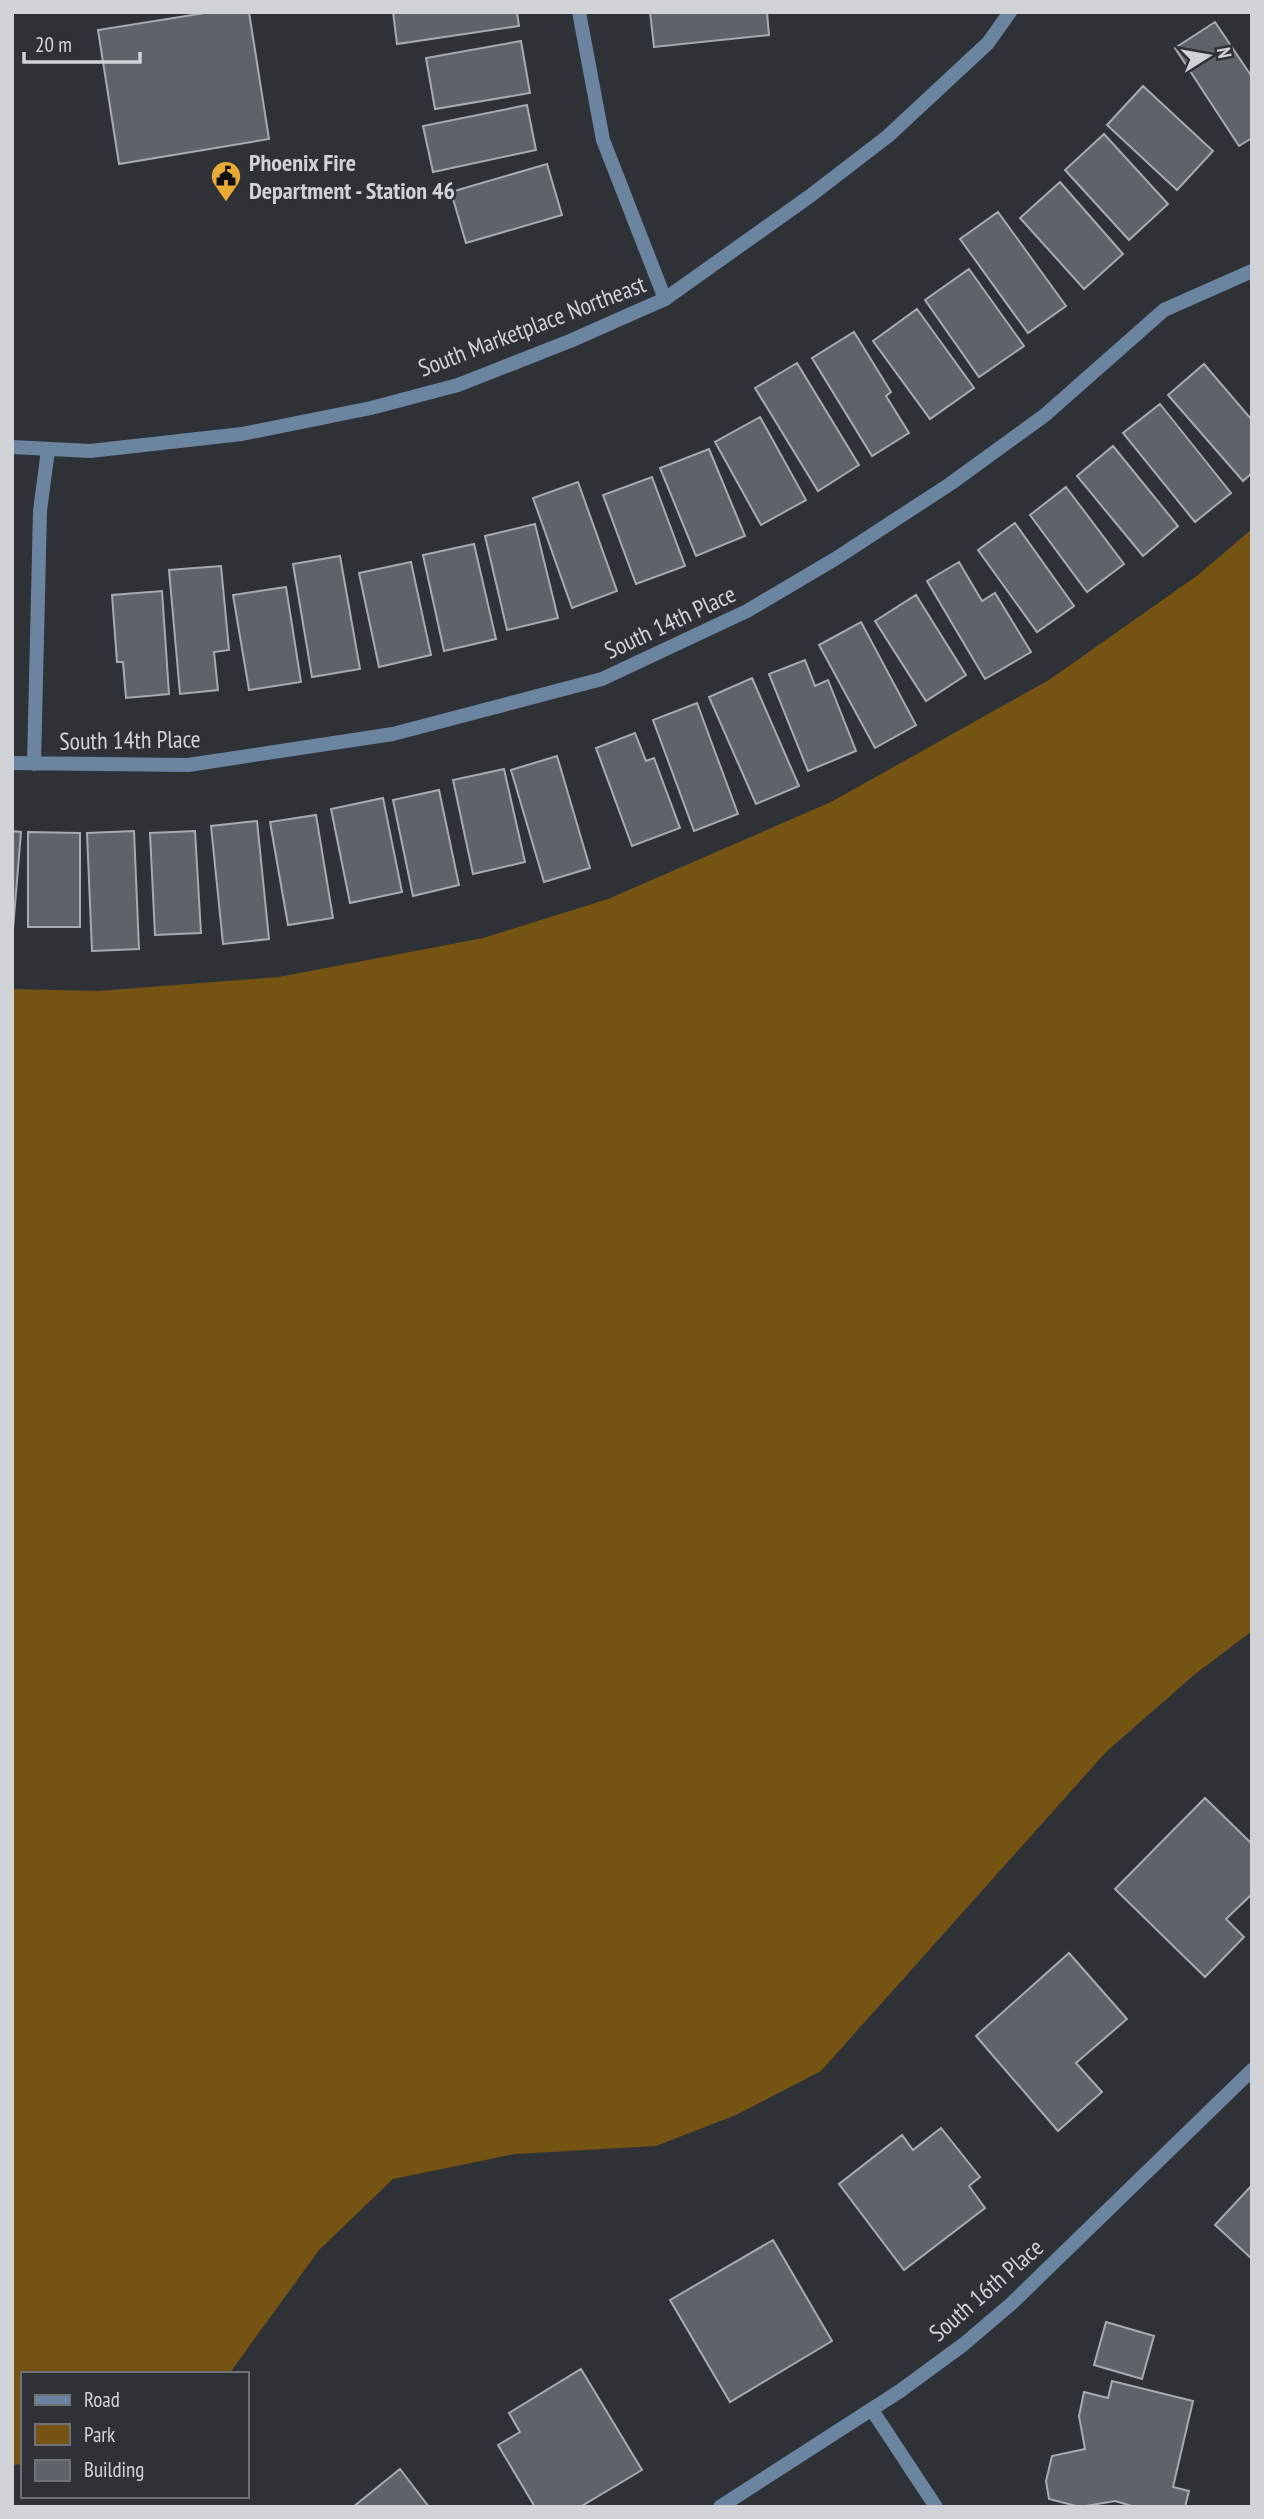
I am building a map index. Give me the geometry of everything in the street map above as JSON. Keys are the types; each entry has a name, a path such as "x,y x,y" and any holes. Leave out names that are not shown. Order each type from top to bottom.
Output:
{"street":[{"path":"579,12 603,140 664,299"},
{"name":"South Marketplace Northeast","path":"12,447 102,450 242,435 371,408 458,385 570,341 664,299 888,136 988,43 1010,12"},
{"name":"South 14th Place","path":"12,763 188,765 379,736 602,679 747,611 835,559 950,485 1045,415 1164,310 1252,271"},
{"path":"34,764 40,511 48,450"},
{"name":"South 16th Place","path":"720,2507 872,2410 964,2344 1011,2304 1252,2070"},
{"path":"872,2410 936,2507"}],"green space":[{"path":"1252,529 1252,1631 1194,1675 1106,1752 821,2071 736,2115 656,2146 515,2154 393,2179 319,2250 230,2372 21,2372 21,2464 12,2465 12,989 98,991 279,977 483,938 608,899 831,802 1049,680 1198,575"}],"building":[{"path":"211,12 249,12 269,139 119,164 98,30"},
{"path":"393,12 517,12 519,26 397,44"},
{"path":"650,12 767,12 769,35 654,47"},
{"path":"1215,22 1252,77 1252,138 1239,146 1175,48"},
{"path":"521,41 530,93 435,109 426,58"},
{"path":"1143,86 1213,151 1177,190 1107,125"},
{"path":"527,105 536,150 433,172 423,126"},
{"path":"1104,134 1168,204 1129,240 1065,170"},
{"path":"547,164 562,215 466,243 451,192"},
{"path":"1060,182 1123,254 1084,289 1020,218"},
{"path":"998,212 1066,306 1028,333 960,239"},
{"path":"969,269 1024,346 979,377 925,300"},
{"path":"917,309 974,388 930,419 873,341"},
{"path":"854,332 891,392 886,396 909,433 872,456 812,358"},
{"path":"797,363 859,465 818,491 755,388"},
{"path":"1204,364 1252,420 1252,473 1243,481 1168,395"},
{"path":"1160,404 1231,493 1195,522 1123,433"},
{"path":"760,417 806,500 761,525 715,442"},
{"path":"1113,446 1178,526 1143,556 1077,476"},
{"path":"709,449 745,536 696,556 660,468"},
{"path":"652,477 685,566 636,584 603,495"},
{"path":"578,482 617,591 572,608 533,498"},
{"path":"1066,487 1124,564 1087,592 1030,515"},
{"path":"1015,523 1074,606 1037,632 978,550"},
{"path":"535,524 558,618 507,630 485,536"},
{"path":"474,544 496,639 444,651 423,555"},
{"path":"340,556 360,669 312,677 293,564"},
{"path":"411,562 431,655 379,667 359,573"},
{"path":"959,562 982,601 995,593 1031,652 985,679 927,581"},
{"path":"221,566 229,650 214,652 218,690 180,694 169,570"},
{"path":"286,587 301,682 249,690 233,595"},
{"path":"162,591 169,694 126,698 123,662 117,662 112,595"},
{"path":"916,595 966,675 926,701 875,621"},
{"path":"861,622 916,725 875,748 819,645"},
{"path":"805,660 815,686 828,680 856,751 808,771 769,674"},
{"path":"752,678 799,786 756,804 709,697"},
{"path":"697,703 738,814 694,831 653,720"},
{"path":"635,733 646,761 654,758 680,828 632,846 596,748"},
{"path":"557,756 590,868 544,882 511,770"},
{"path":"504,769 525,862 473,874 453,780"},
{"path":"439,790 459,885 413,896 393,800"},
{"path":"383,798 402,892 350,903 331,809"},
{"path":"316,815 333,918 288,925 270,822"},
{"path":"257,821 269,939 223,944 211,826"},
{"path":"12,831 21,832 13,929 12,929"},
{"path":"134,831 139,949 92,951 87,833"},
{"path":"195,831 201,933 155,935 150,833"},
{"path":"28,832 80,833 80,927 28,927"},
{"path":"1205,1798 1252,1844 1252,1894 1226,1919 1244,1937 1205,1977 1115,1889"},
{"path":"1069,1953 1127,2019 1076,2063 1102,2092 1058,2131 976,2036"},
{"path":"941,2128 980,2177 969,2186 985,2208 904,2270 839,2184 902,2135 913,2150"},
{"path":"1252,2185 1252,2259 1215,2225"},
{"path":"773,2240 832,2341 730,2402 670,2300"},
{"path":"1106,2322 1154,2336 1142,2379 1094,2365"},
{"path":"581,2369 642,2470 580,2507 535,2507 498,2445 520,2432 509,2413"},
{"path":"1112,2381 1193,2401 1173,2487 1189,2491 1185,2507 1135,2507 1115,2501 1080,2507 1049,2499 1046,2481 1052,2456 1085,2449 1079,2416 1084,2392 1108,2398"},
{"path":"400,2469 429,2507 353,2507"}],"place":[{"name":"Phoenix Fire Department - Station 46","path":"226,203"}]}
